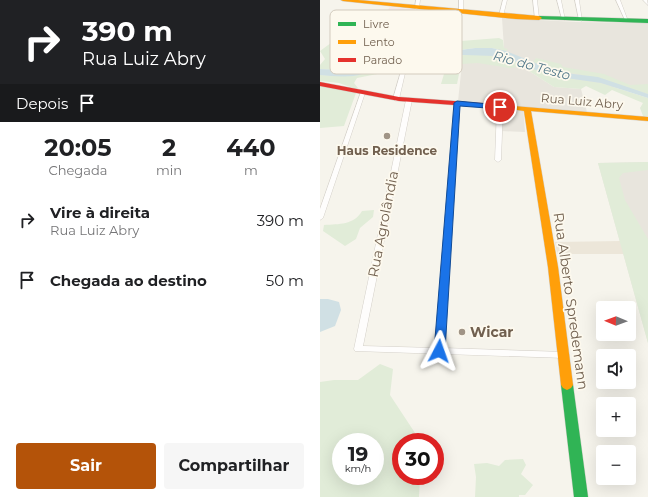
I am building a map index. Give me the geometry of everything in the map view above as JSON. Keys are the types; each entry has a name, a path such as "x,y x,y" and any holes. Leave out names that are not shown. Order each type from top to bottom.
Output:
{"street":[{"path":"343,0 418,4 450,10"},
{"path":"460,10 461,0"},
{"path":"501,16 505,0"},
{"path":"535,0 537,18"},
{"path":"558,0 564,19"},
{"path":"577,0 581,20"},
{"path":"618,0 627,20"},
{"path":"645,0 648,4"},
{"path":"462,12 537,18 648,21"},
{"path":"396,99 403,74"},
{"name":"Rua Luiz Abry","path":"320,84 336,85 363,93 396,99 648,119"},
{"path":"320,218 363,93"},
{"name":"Rua Agrolândia","path":"408,100 358,349 439,351"},
{"path":"457,103 439,351 565,355"},
{"path":"498,160 507,107"},
{"name":"Rua Alberto Spredemann","path":"527,109 547,227 565,355 581,497"}],"shaded area":[{"path":"390,7 421,10 388,10"},
{"path":"502,18 576,22 648,23 648,94 529,71 554,87 581,89 587,112 523,107 525,132 501,131 501,105 458,101 462,74 462,58 504,48"},
{"path":"648,162 648,343 598,163"},
{"path":"621,241 625,254 557,254 555,242"}],"green space":[{"path":"499,38 503,40 504,48 508,49 506,51 492,48 462,50 462,41"},
{"path":"330,44 330,70 320,69 320,65 325,59 320,51"},
{"path":"478,54 509,59 523,65 522,67 509,68 478,63 462,64 462,55"},
{"path":"536,58 561,64 563,67 604,74 630,85 648,84 648,94 578,74 557,72 533,62"},
{"path":"530,68 566,78 601,83 648,98 648,116 643,116 640,108 643,103 612,90 605,95 586,86 581,89 554,87 529,71"},
{"path":"355,74 377,74 357,78 354,83 358,88 356,89 339,83 320,81 320,75 351,76"},
{"path":"444,74 459,74 457,84 441,84"},
{"path":"320,86 356,93 344,126 320,128"},
{"path":"648,162 648,170 623,173 619,178 625,200 648,239 648,343 598,163"},
{"path":"374,210 373,217 360,228 356,239 345,246 323,231 324,225 346,223 359,216 362,211"},
{"path":"380,364 393,369 390,395 415,433 392,433 392,485 420,485 419,497 320,497 320,382 334,380 358,380"},
{"path":"523,459 526,465 521,474 533,485 525,495 519,495 519,497 475,497 476,477 474,464 487,463 499,466 505,460"}],"water":[{"name":"Rio do Testo","path":"492,48 506,51 557,72 598,77 648,94 648,98 601,83 550,74 530,68 509,59 495,56 462,55 462,50"},
{"path":"320,69 330,69 330,74 361,74 350,76 320,75"},
{"path":"320,299 328,299 339,302 341,310 335,326 320,332"}],"traffic: fast":[{"path":"539,18 648,21"},
{"path":"567,385 581,497"}],"traffic: slow":[{"path":"343,0 445,10"},
{"path":"462,12 539,18"},
{"path":"513,108 648,119"},
{"path":"527,109 553,267 567,385"}],"traffic: jam":[{"path":"320,84 399,99 509,107"}],"place":[{"name":"Haus Residence","path":"387,136"},
{"name":"Wicar","path":"462,332"}],"route":[{"path":"439,351 457,103 500,107"}]}
